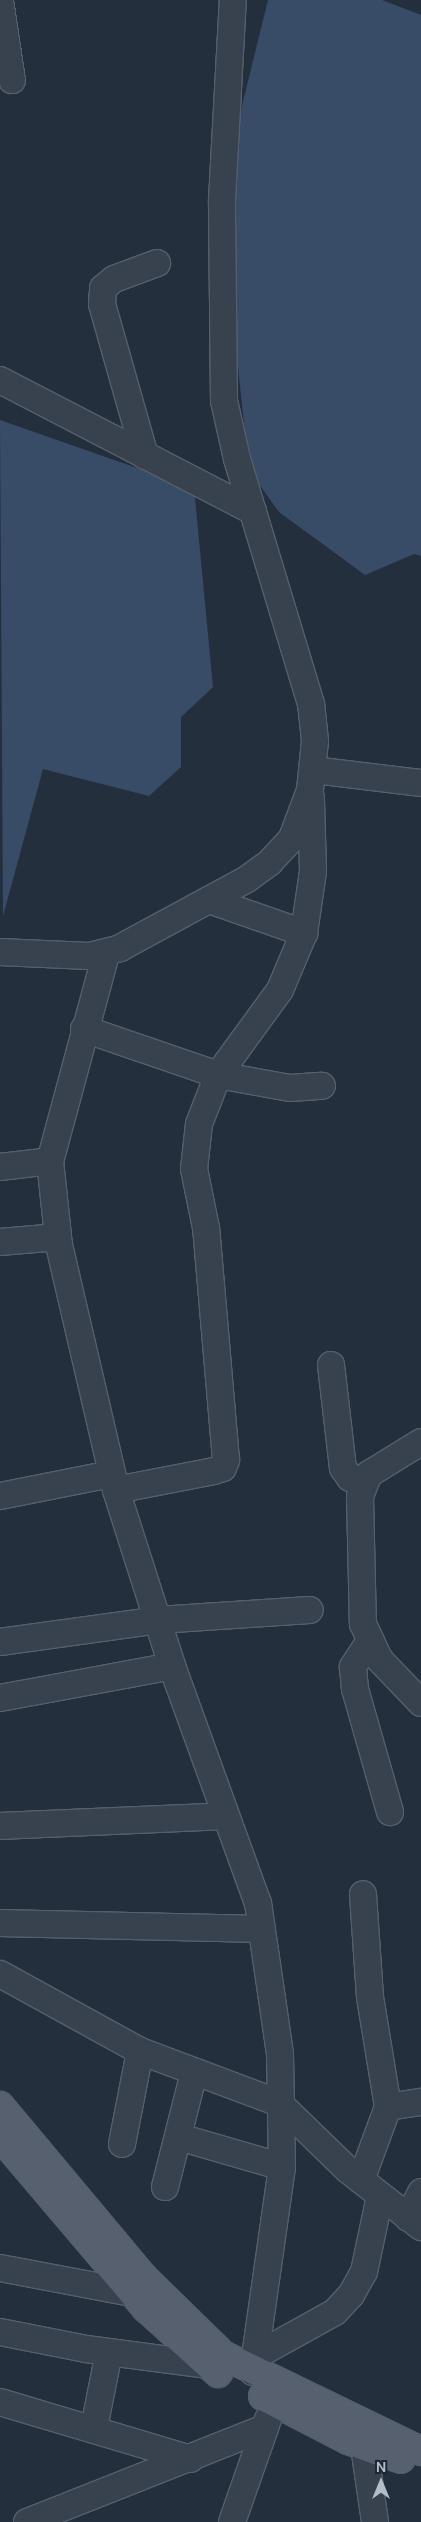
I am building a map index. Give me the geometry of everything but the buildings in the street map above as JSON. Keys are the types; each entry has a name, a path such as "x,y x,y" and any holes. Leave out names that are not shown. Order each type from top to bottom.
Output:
{"main road":[{"path":"0,2106 142,2276 223,2355 254,2364 277,2393"},
{"path":"0,2136 132,2293 207,2365 277,2393 419,2461"}],"street":[{"path":"0,0 12,80"},
{"path":"0,1496 214,1471 223,1468 226,1460 206,1228 194,1169 199,1124 218,1075 280,990 304,933 313,879 311,704 253,511 224,401 222,353 222,200 234,0"},
{"path":"145,456 102,304 103,288 114,279 157,263"},
{"path":"0,380 253,511"},
{"path":"312,780 420,784"},
{"path":"0,952 106,954 209,900 247,879 292,838 312,780"},
{"path":"209,900 304,933"},
{"path":"106,954 50,1161 58,1237 114,1482 172,1666 258,1903 260,1929 275,2006 282,2167 254,2364"},
{"path":"84,1030 218,1075 290,1088 322,1086"},
{"path":"0,1167 50,1161"},
{"path":"0,1242 58,1237"},
{"path":"331,1365 343,1468 350,1478 363,1482"},
{"path":"421,1442 378,1467 363,1482 361,1607 369,1642 394,1678 421,1703"},
{"path":"0,1642 158,1620 310,1610"},
{"path":"369,1642 353,1667 355,1689 390,1812"},
{"path":"0,1698 172,1666"},
{"path":"0,1826 225,1816"},
{"path":"254,2364 335,2312 351,2295 364,2272 370,2188 388,2107 370,1997 363,1894"},
{"path":"0,1923 260,1929"},
{"path":"0,1974 140,2051 279,2103 370,2188 414,2223 421,2192"},
{"path":"122,2144 140,2051"},
{"path":"165,2187 194,2072"},
{"path":"388,2107 421,2102"},
{"path":"179,2137 282,2167"},
{"path":"0,2268 132,2293"},
{"path":"0,2332 109,2352 207,2365"},
{"path":"94,2428 109,2352"},
{"path":"232,2522 277,2393"},
{"path":"0,2402 94,2428 190,2459"},
{"path":"27,2522 265,2428"},
{"path":"362,2434 375,2522"}],"water":[{"path":"268,0 382,0 421,15 421,556 414,554 365,575 279,512 249,470 235,339 235,134"},
{"path":"0,420 194,488 213,687 181,717 181,767 149,796 43,769 3,916"}]}
